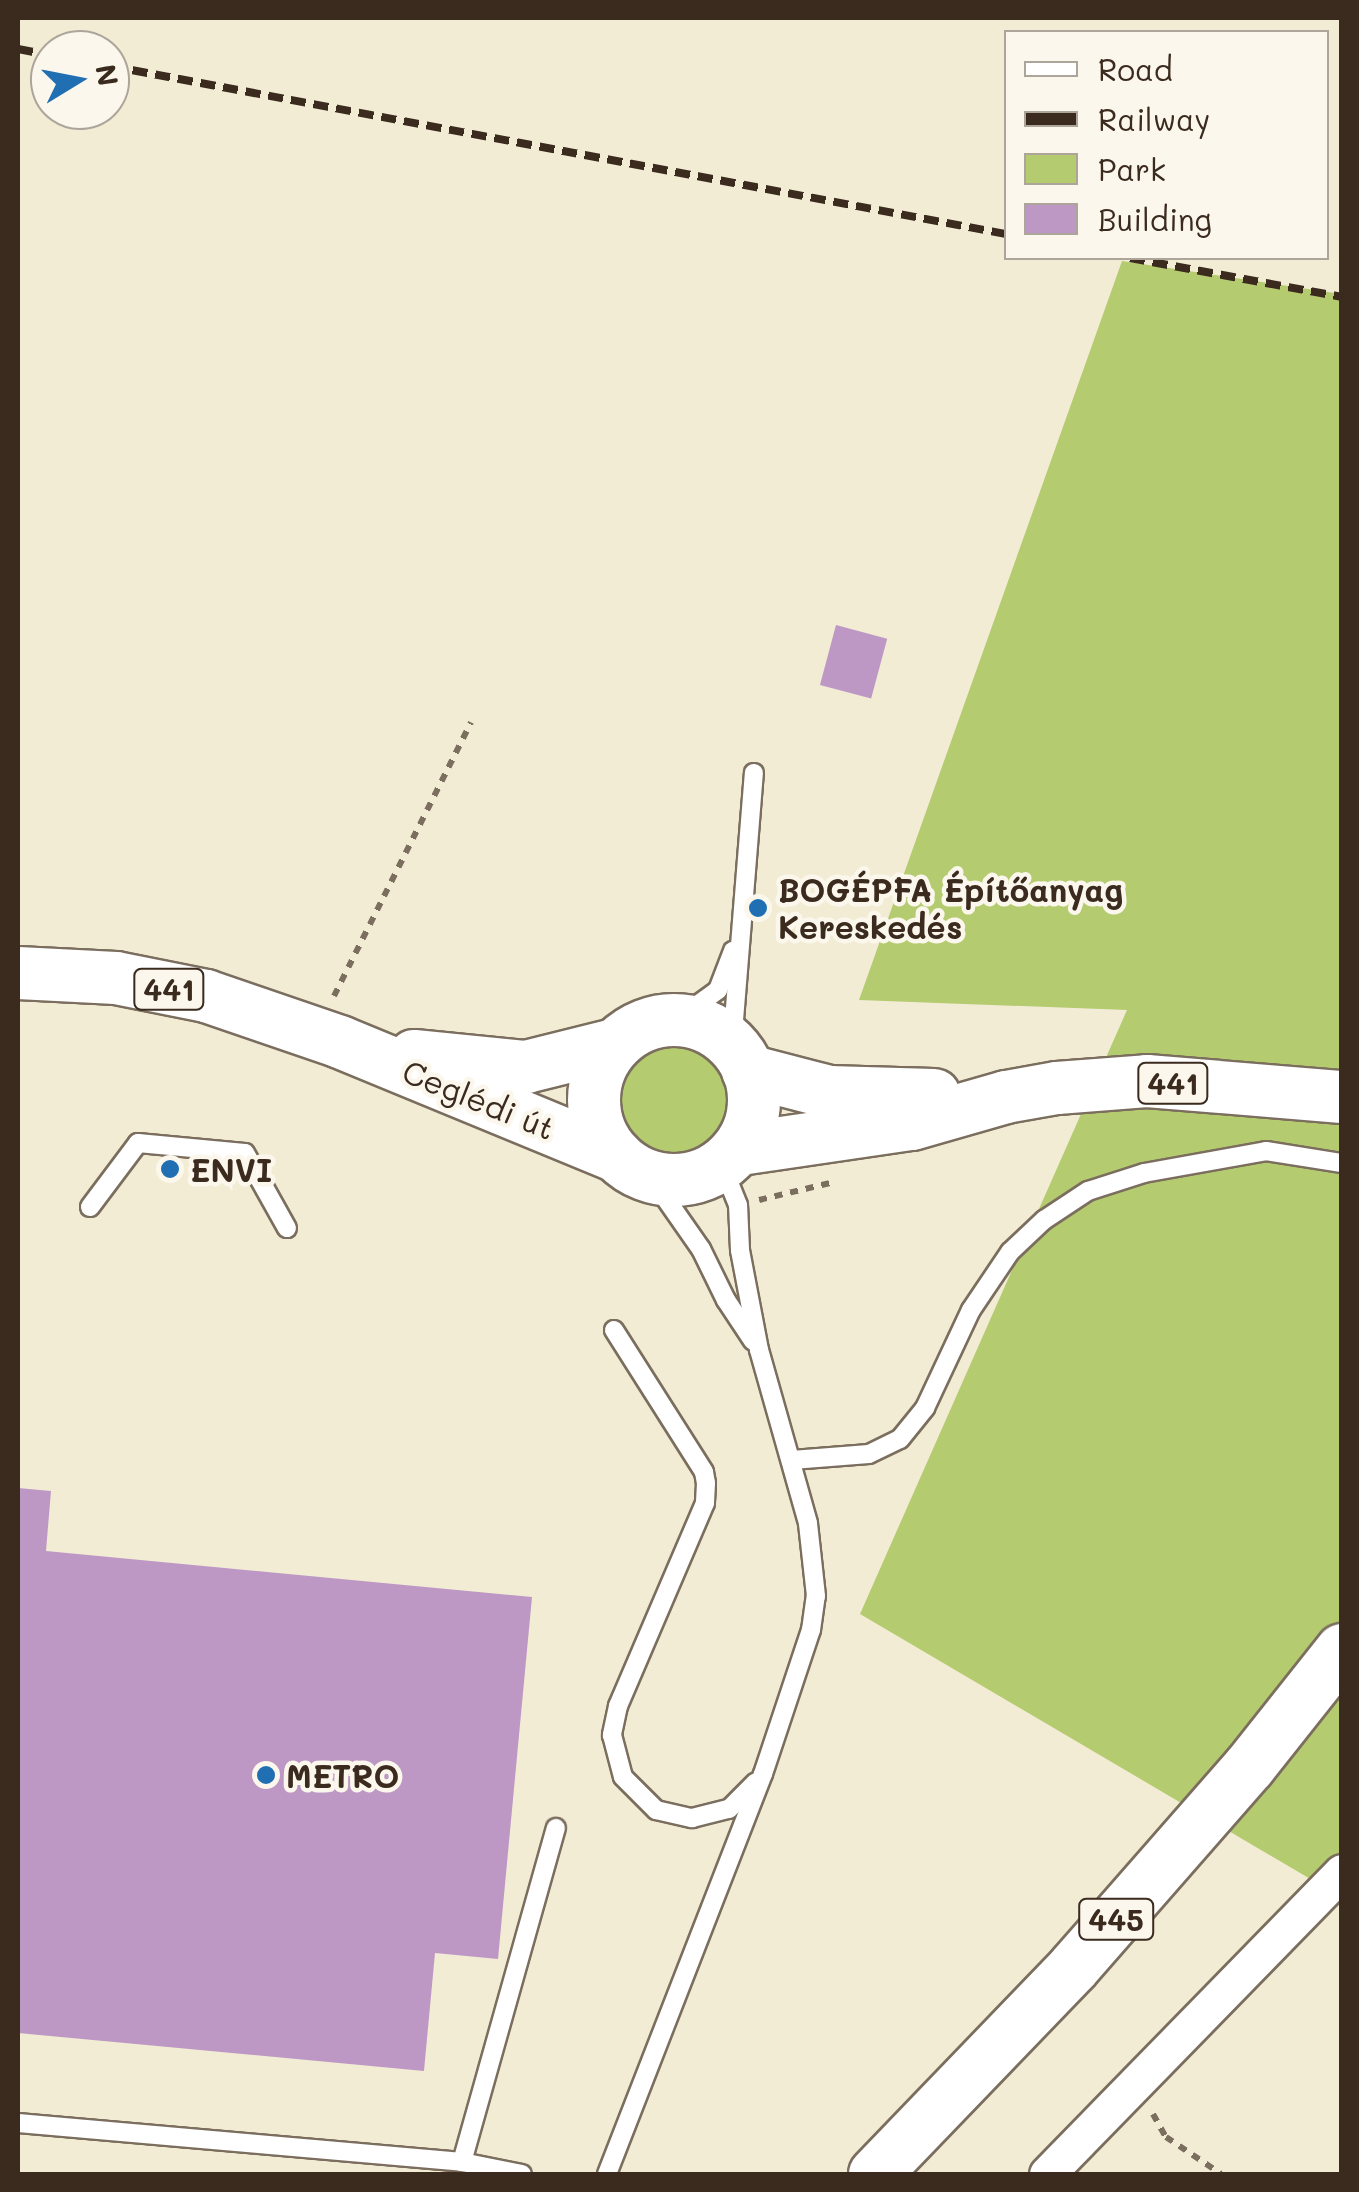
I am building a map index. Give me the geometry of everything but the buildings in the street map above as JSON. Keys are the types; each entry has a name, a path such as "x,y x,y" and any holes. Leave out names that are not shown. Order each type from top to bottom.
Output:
{"main road":[{"name":"Ceglédi út","path":"18,973 116,978 170,989 328,1037 445,1061 526,1067 614,1045"},
{"name":"441","path":"614,1045 644,1025 678,1020 707,1027 740,1058 829,1092 1006,1097 1147,1081 1342,1097"},
{"name":"Ceglédi út","path":"328,1037 634,1166"},
{"path":"614,1045 602,1062 593,1102 605,1140 634,1166"},
{"path":"736,1170 752,1111 740,1058"},
{"name":"441","path":"634,1166 685,1179 716,1167 736,1170 1006,1097"},
{"name":"445","path":"875,2174 1074,1967 1250,1766 1342,1650"}],"street":[{"path":"1047,2174 1342,1872"}],"lane":[{"path":"740,1058 740,932 754,772"},
{"path":"678,1020 718,990 740,932"},
{"path":"90,1206 138,1143 245,1153 287,1228"},
{"path":"792,1460 869,1454 900,1440 926,1408 971,1310 1010,1252 1044,1220 1088,1191 1144,1173 1266,1152 1342,1162"},
{"path":"634,1166 701,1249 726,1300 759,1350"},
{"path":"607,2174 763,1774 811,1630 816,1596 811,1540 759,1350 740,1250 736,1170"},
{"path":"614,1330 704,1472 706,1482 705,1504 618,1706 612,1735 623,1777 656,1810 692,1818 729,1809 763,1774"},
{"path":"462,2162 556,1828"},
{"path":"18,2122 462,2162 522,2174"}],"path":[{"path":"328,1037 471,722"},
{"path":"736,1170 846,1180"},
{"path":"1141,2080 1166,2137 1221,2174"}],"green space":[{"path":"1122,261 1341,294 1341,1897 860,1614 1127,1010 859,1000"},
{"path":"674,1036 698,1041 718,1054 731,1074 736,1098 731,1122 718,1142 698,1155 674,1160 650,1155 630,1142 617,1122 612,1098 617,1074 630,1054 650,1041"}],"railway":[{"path":"18,49 30,51"},
{"path":"130,70 1004,234"},
{"path":"1141,260 1342,297"}],"place":[{"name":"BOGÉPFA Építőanyag Kereskedés","path":"758,908"},
{"name":"ENVI","path":"170,1169"},
{"name":"METRO","path":"266,1775"}]}
